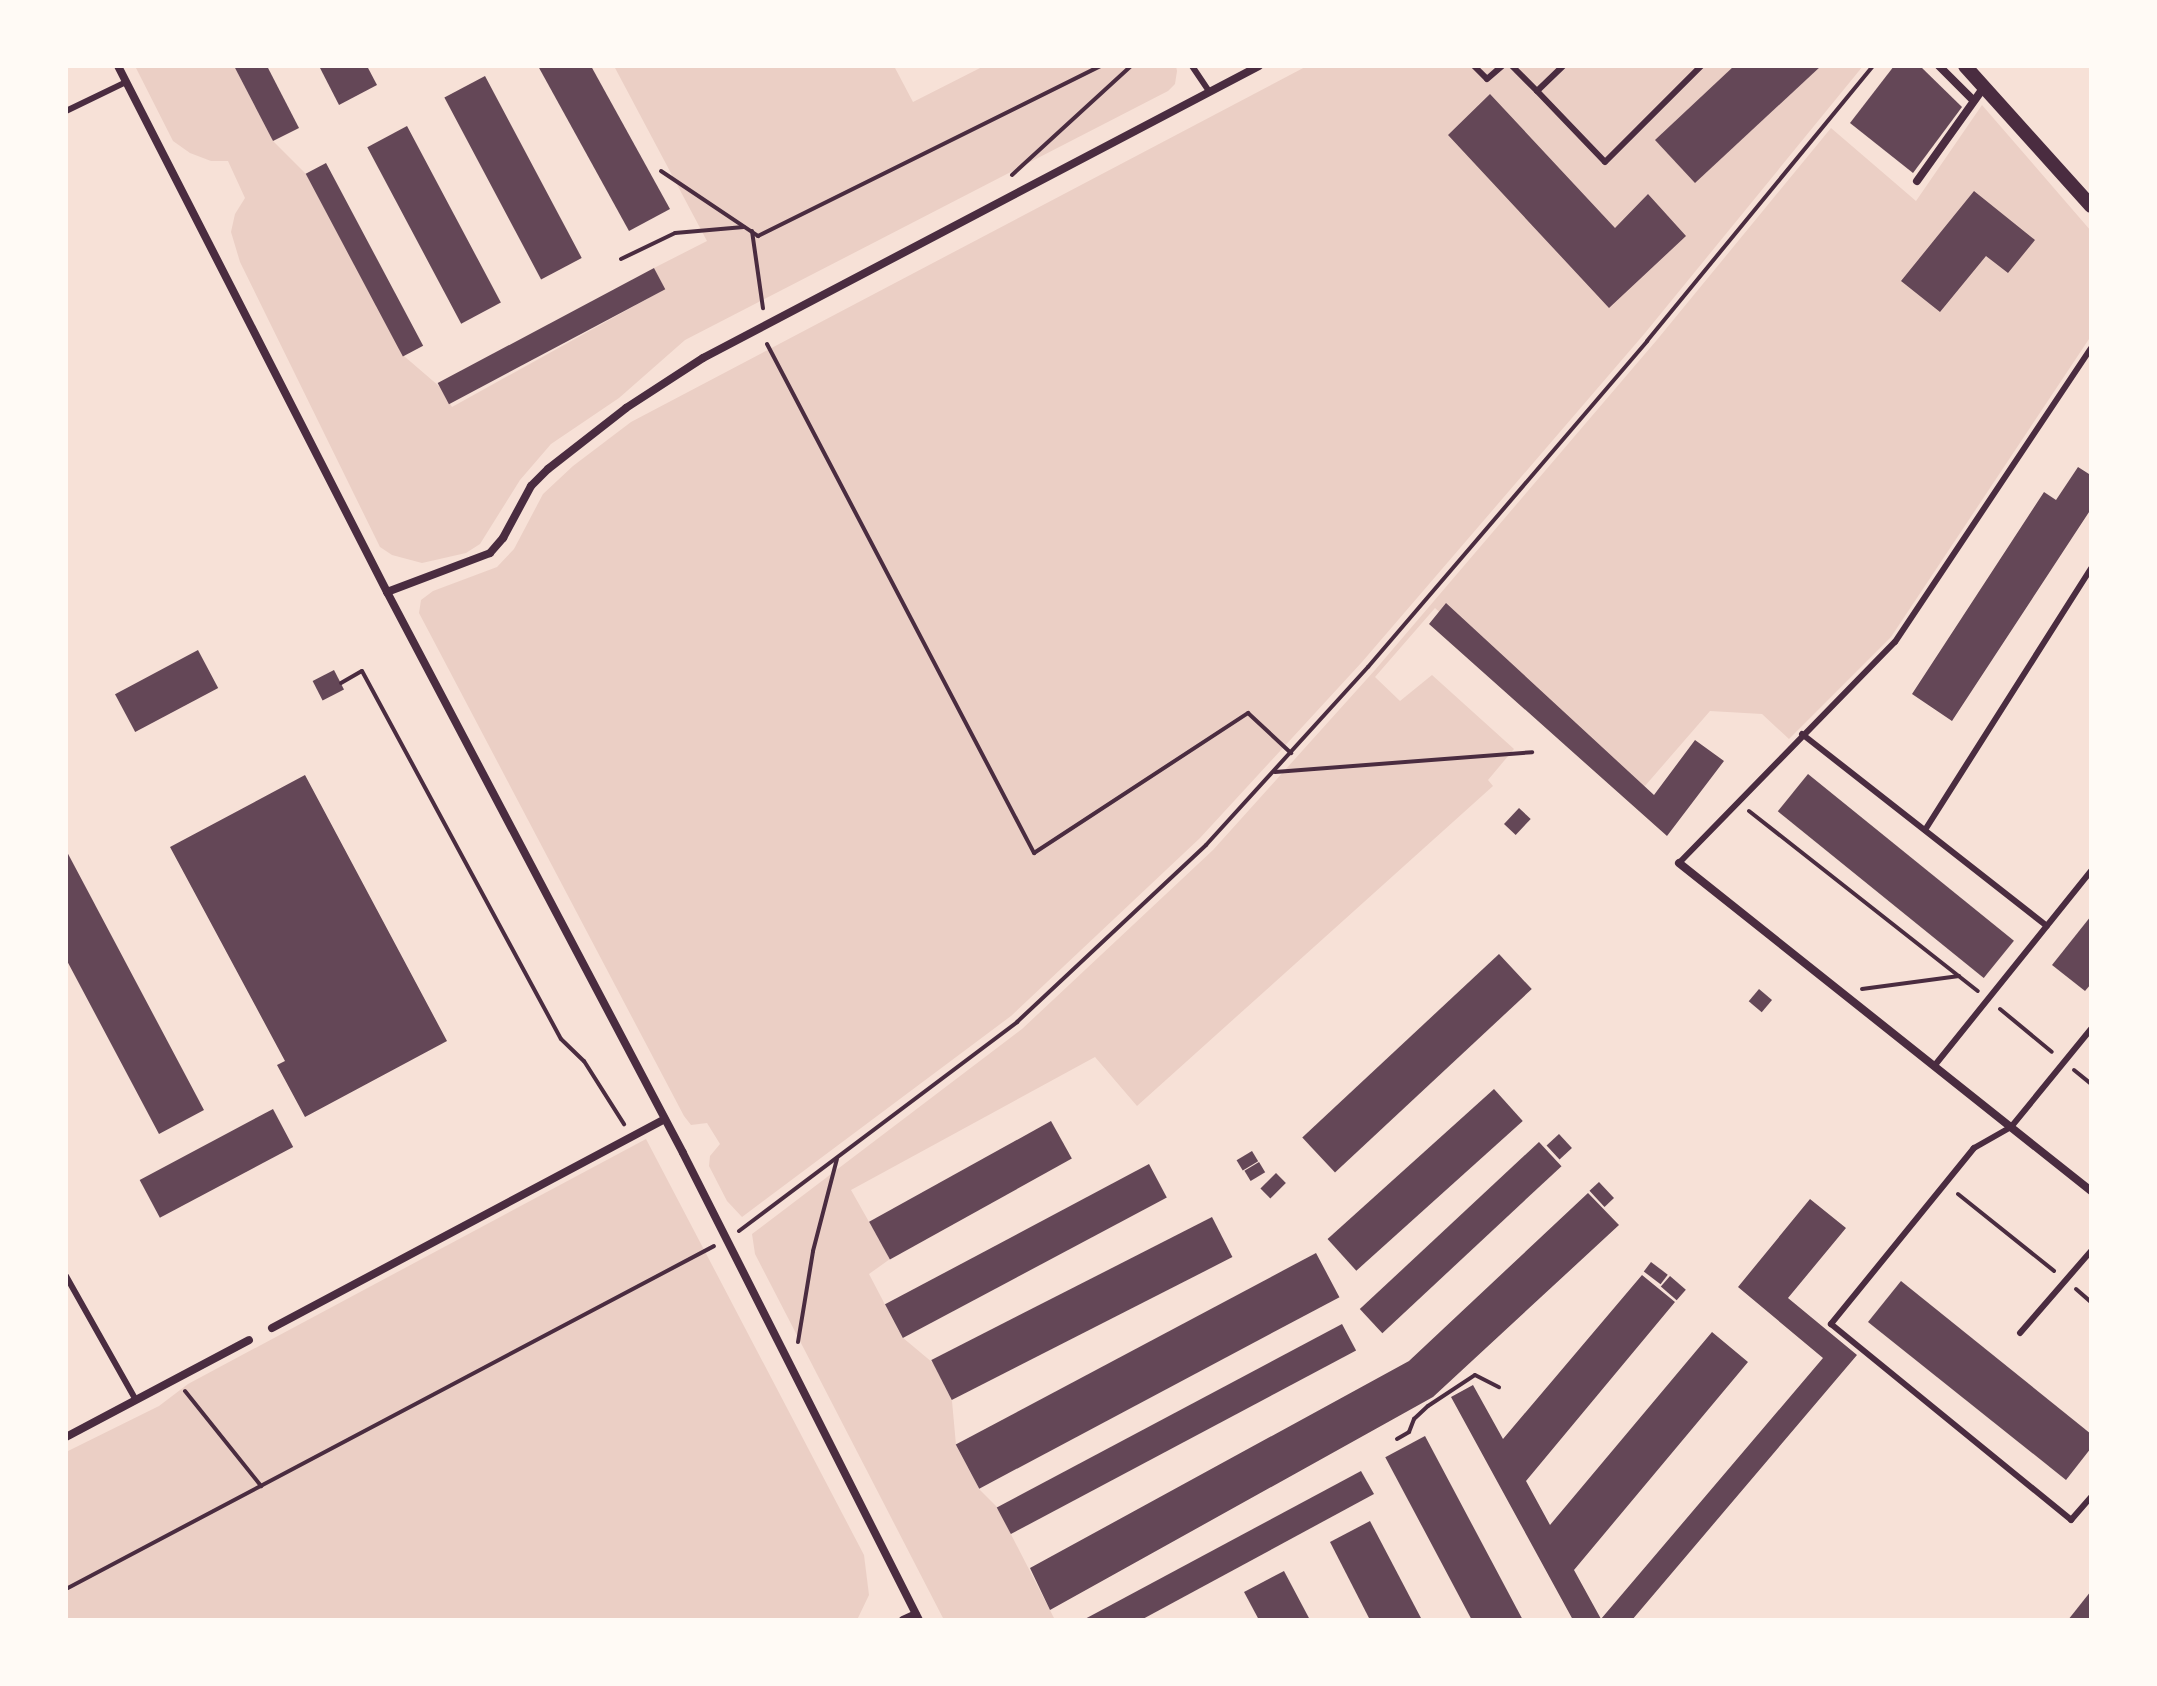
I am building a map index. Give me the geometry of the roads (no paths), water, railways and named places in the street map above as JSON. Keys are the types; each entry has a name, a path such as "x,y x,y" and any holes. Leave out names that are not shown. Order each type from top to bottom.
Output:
{"street":[{"path":"118,66 387,592 727,1239 917,1617 903,1620"},
{"path":"387,592 490,553 503,538 531,486 564,454 703,358 1259,66"},
{"path":"1939,66 1974,101"},
{"path":"1965,66 2091,206"},
{"path":"1917,181 1984,87"},
{"path":"1679,863 2091,1191"},
{"path":"272,1328 664,1120"},
{"path":"66,1437 249,1340"}],"lane":[{"path":"1192,66 1209,91"},
{"path":"1474,66 1487,79 1502,66"},
{"path":"1512,66 1605,162 1701,66"},
{"path":"1537,91 1563,66"},
{"path":"66,111 126,82"},
{"path":"1679,863 1895,642 2091,348"},
{"path":"1925,830 2091,568"},
{"path":"1802,734 2047,926"},
{"path":"1935,1065 2091,871"},
{"path":"2091,1029 2011,1127 1974,1148 1831,1324 2071,1520 2091,1497"},
{"path":"2020,1333 2091,1251"},
{"path":"66,1276 136,1400"}]}
